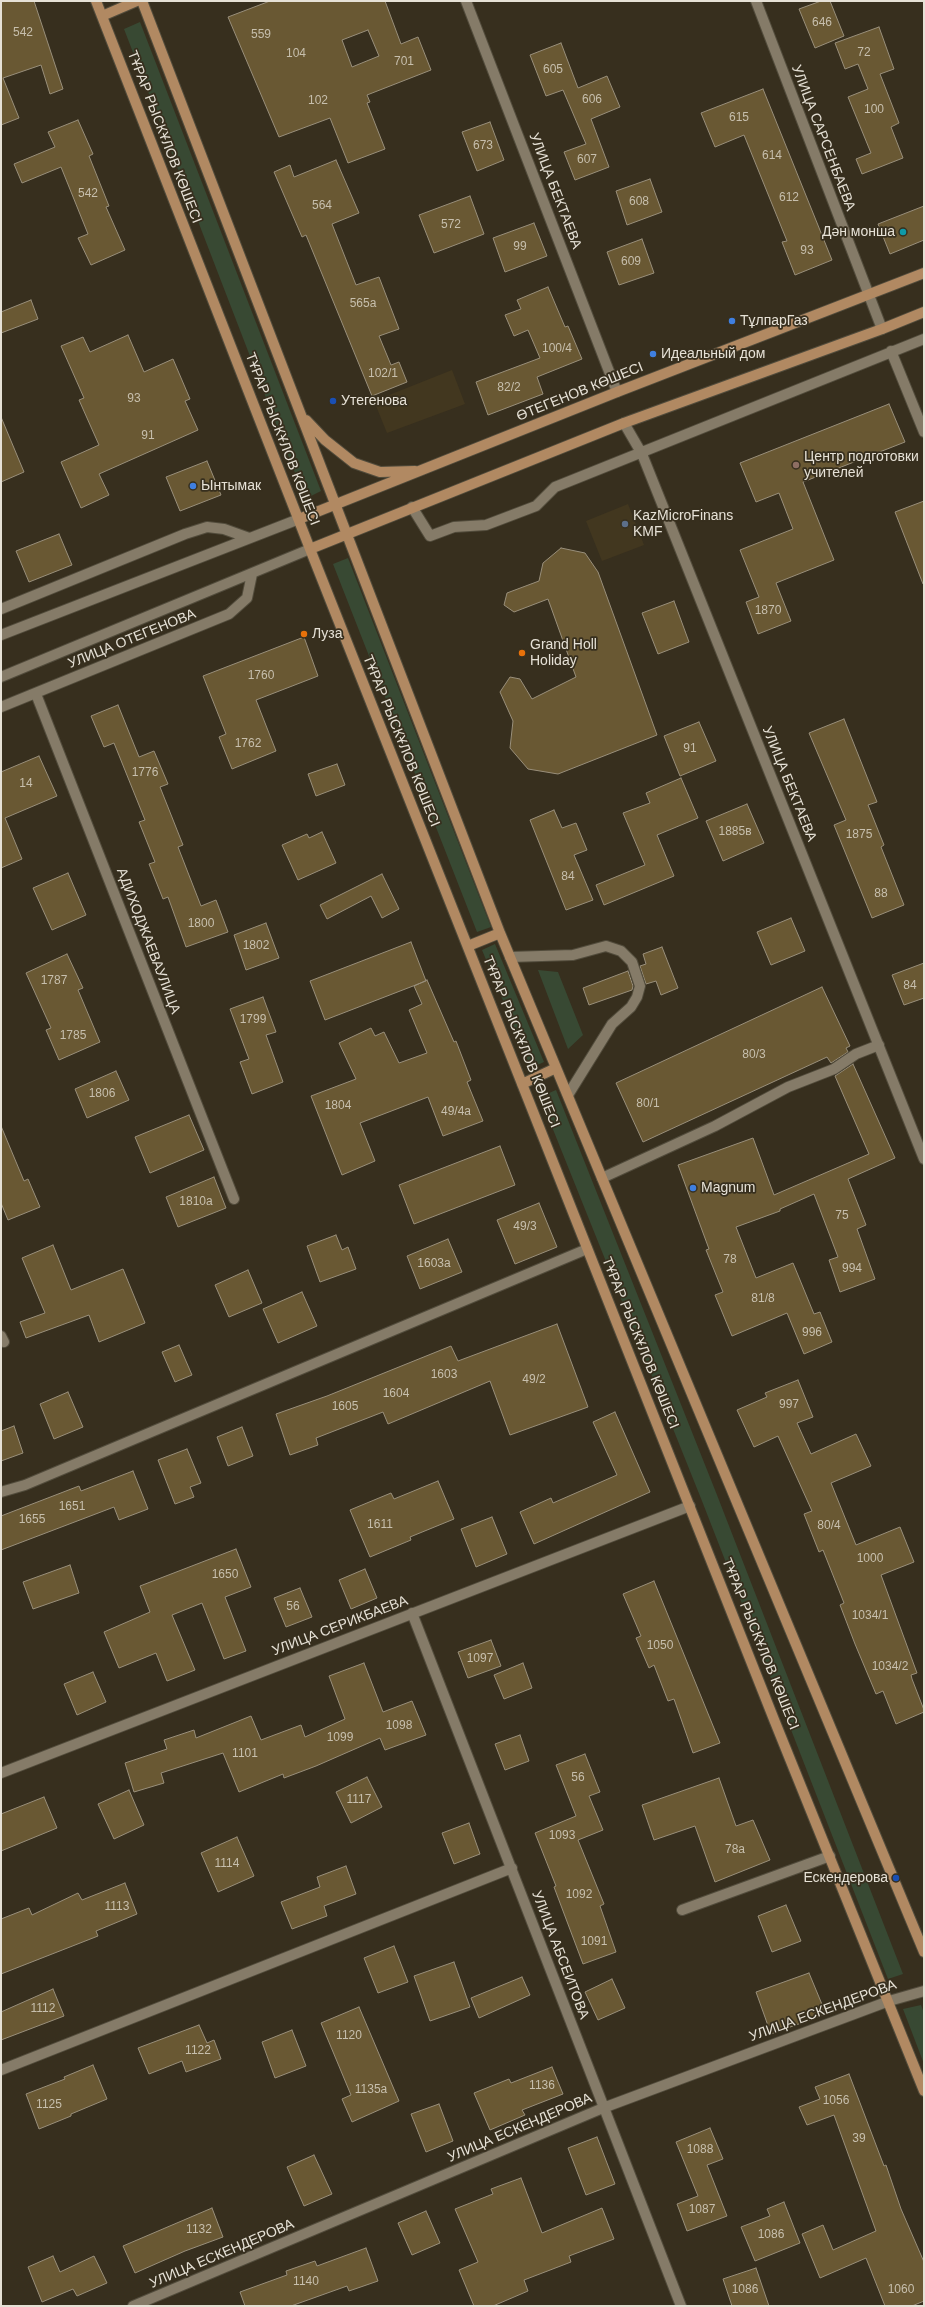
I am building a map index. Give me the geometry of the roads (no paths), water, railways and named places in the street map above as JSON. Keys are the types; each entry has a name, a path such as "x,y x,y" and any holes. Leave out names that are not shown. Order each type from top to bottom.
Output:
{"main road":[{"name":"ТҰРАР РЫСКҰЛОВ КӨШЕСІ","path":"96,1 310,549 924,2091"},
{"path":"102,16 137,1"},
{"name":"ТҰРАР РЫСКҰЛОВ КӨШЕСІ","path":"142,1 348,533 500,933 924,1952"},
{"name":"ӨТЕГЕНОВ КӨШЕСІ","path":"299,519 617,392 869,293 924,273"},
{"path":"310,549 624,423 882,329 924,312"},
{"path":"302,416 325,440 354,462 380,472 420,471"},
{"path":"468,946 500,933"},
{"path":"522,1084 556,1068"}],"street":[{"name":"УЛИЦА БЕКТАЕВА","path":"466,1 617,392"},
{"name":"УЛИЦА САРСЕНБАЕВА","path":"756,1 882,329"},
{"path":"412,507 430,536 454,526 486,525 536,506 556,487 642,454 891,351 924,339"},
{"path":"891,351 924,432"},
{"name":"УЛИЦА БЕКТАЕВА","path":"624,423 642,454 924,1159"},
{"path":"1,635 299,519"},
{"path":"2,608 178,537 207,527 224,529 249,538"},
{"name":"УЛИЦА ОТЕГЕНОВА","path":"1,676 310,549"},
{"name":"УЛИЦА ОТЕГЕНОВА","path":"1,707 229,614 247,598 252,574"},
{"name":"АДИХОДЖАЕВАУЛИЦА","path":"36,694 234,1199"},
{"path":"510,957 573,955 606,946 621,951 632,962 640,986 637,997 631,1008 612,1024 568,1095"},
{"path":"602,1178 715,1126 788,1087 834,1069 856,1054 879,1045"},
{"path":"1,1492 25,1485 588,1249"},
{"name":"УЛИЦА СЕРИКБАЕВА","path":"1,1773 690,1506"},
{"name":"УЛИЦА АБСЕИТОВА","path":"412,1613 681,2306"},
{"path":"682,1910 830,1856"},
{"path":"1,2070 512,1868"},
{"name":"УЛИЦА ЕСКЕНДЕРОВА","path":"134,2306 603,2108 889,2001 924,1991"}],"place":[{"name":"Дән монша","path":"903,232"},
{"name":"ТұлпарГаз","path":"732,321"},
{"name":"Идеальный дом","path":"653,354"},
{"name":"Утегенова","path":"333,401"},
{"name":"Центр подготовки учителей","path":"796,465"},
{"name":"Ынтымак","path":"193,486"},
{"name":"KazMicroFinans KMF","path":"625,524"},
{"name":"Луза","path":"304,634"},
{"name":"Grand Holl Holiday","path":"522,653"},
{"name":"Magnum","path":"693,1188"},
{"name":"Ескендерова","path":"896,1878"}]}
